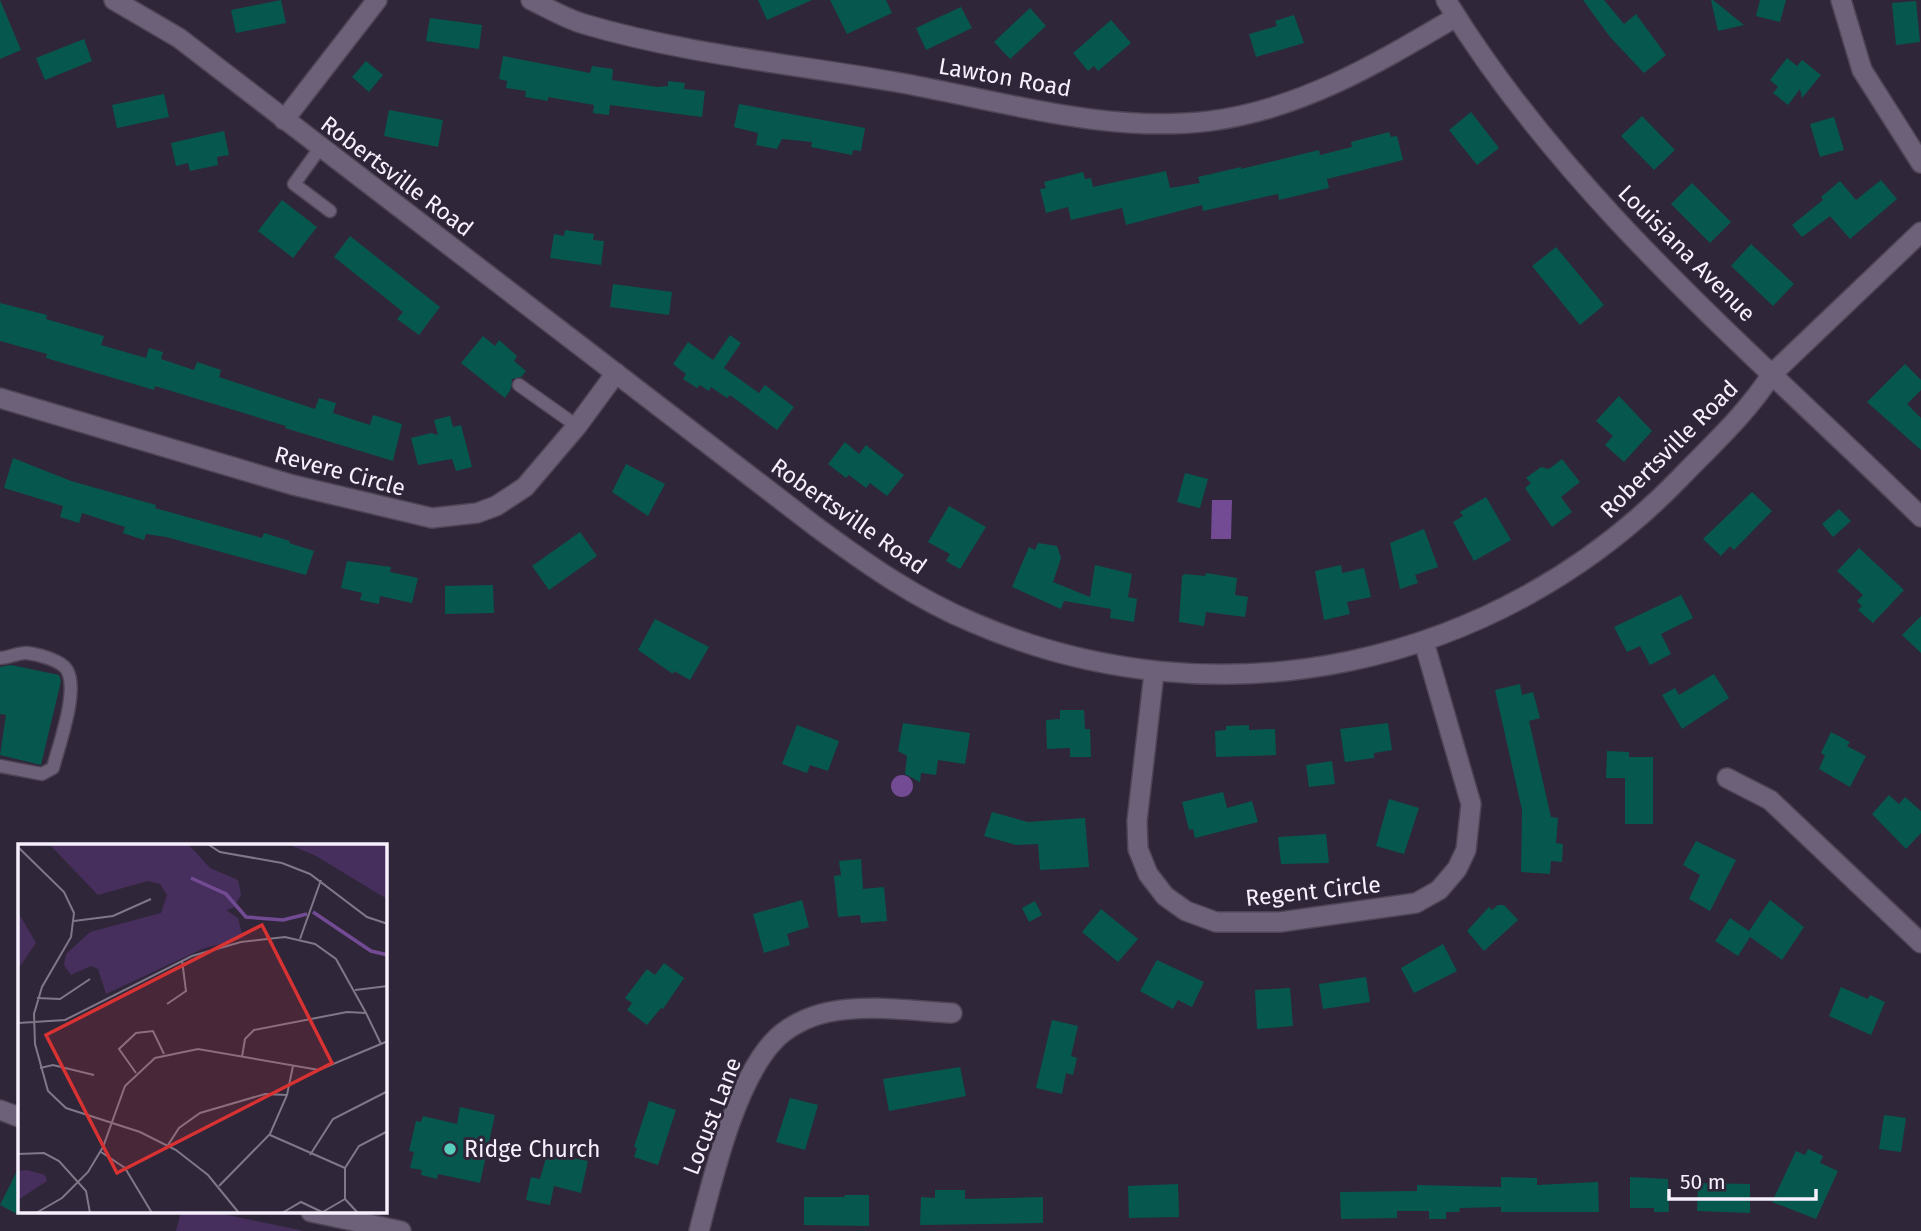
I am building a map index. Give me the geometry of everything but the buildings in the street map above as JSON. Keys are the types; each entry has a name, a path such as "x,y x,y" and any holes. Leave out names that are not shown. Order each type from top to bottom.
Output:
{"street":[{"name":"Robertsville Road","path":"114,0 179,38 855,556 933,604 1030,645 1154,673 1255,675 1335,665 1424,642 1550,585 1623,532 1666,493 1754,402 1772,374 1921,232"},
{"path":"284,120 377,0"},
{"name":"Lawton Road","path":"531,0 583,24 679,45 1112,121 1158,124 1209,121 1251,113 1315,94 1451,8"},
{"path":"1841,0 1862,70 1921,163"},
{"name":"Louisiana Avenue","path":"1451,8 1522,108 1605,208 1921,517"},
{"name":"Revere Circle","path":"0,398 293,485 432,518 477,513 496,506 525,487 577,426 616,373"},
{"name":"Regent Circle","path":"1154,673 1137,821 1138,849 1148,874 1165,896 1186,911 1216,922 1280,922 1416,903 1439,890 1457,869 1466,850 1471,804 1424,642"},
{"path":"1727,778 1770,800 1921,943"},
{"name":"Locust Lane","path":"699,1231 713,1178 743,1093 754,1068 774,1041 800,1022 830,1012 876,1010 953,1013"},
{"path":"0,1110 18,1117"},
{"path":"320,1214 401,1231"}],"lane":[{"path":"320,148 294,184 330,211"},
{"path":"519,385 577,426"},
{"path":"0,657 11,658 25,653 58,663 68,672 71,687 53,768 42,774 0,766"}],"shaded area":[{"path":"1212,500 1232,500 1231,539 1211,539"},
{"path":"902,775 910,778 913,786 910,794 902,797 894,794 891,786 894,778"},
{"path":"180,1214 223,1214 304,1231 176,1231"}],"place":[{"name":"Ridge Church","path":"450,1149"}]}
